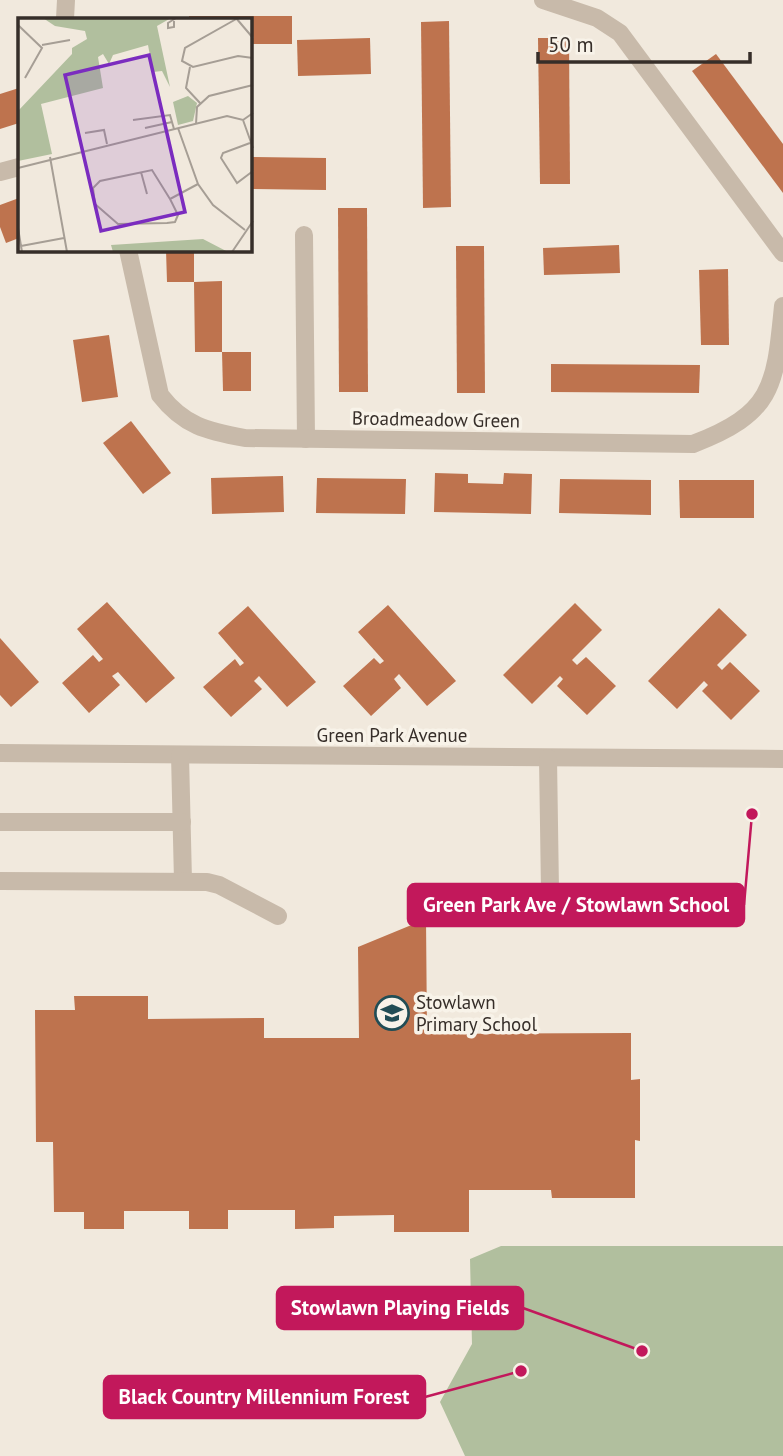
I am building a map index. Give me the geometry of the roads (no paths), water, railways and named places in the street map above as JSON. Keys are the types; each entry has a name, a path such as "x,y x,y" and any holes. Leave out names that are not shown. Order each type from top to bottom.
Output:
{"street":[{"path":"65,18 66,0"},
{"path":"542,0 597,18 620,33 783,253"},
{"path":"0,173 18,167"},
{"path":"304,235 306,439"},
{"name":"Broadmeadow Green","path":"128,252 160,395 174,414 206,431 245,438 693,444 731,429 768,394 777,367 783,306"},
{"name":"Green Park Avenue","path":"0,753 783,759"},
{"path":"180,755 183,881"},
{"path":"548,758 550,891 578,903 723,901"},
{"path":"0,822 182,822"},
{"path":"0,881 183,881 219,885 278,916"}],"place":[{"name":"Green Park Ave / Stowlawn School","path":"752,814"},
{"name":"Stowlawn Primary School","path":"392,1013"},
{"name":"Stowlawn Playing Fields","path":"642,1351"},
{"name":"Black Country Millennium Forest","path":"521,1371"}]}
